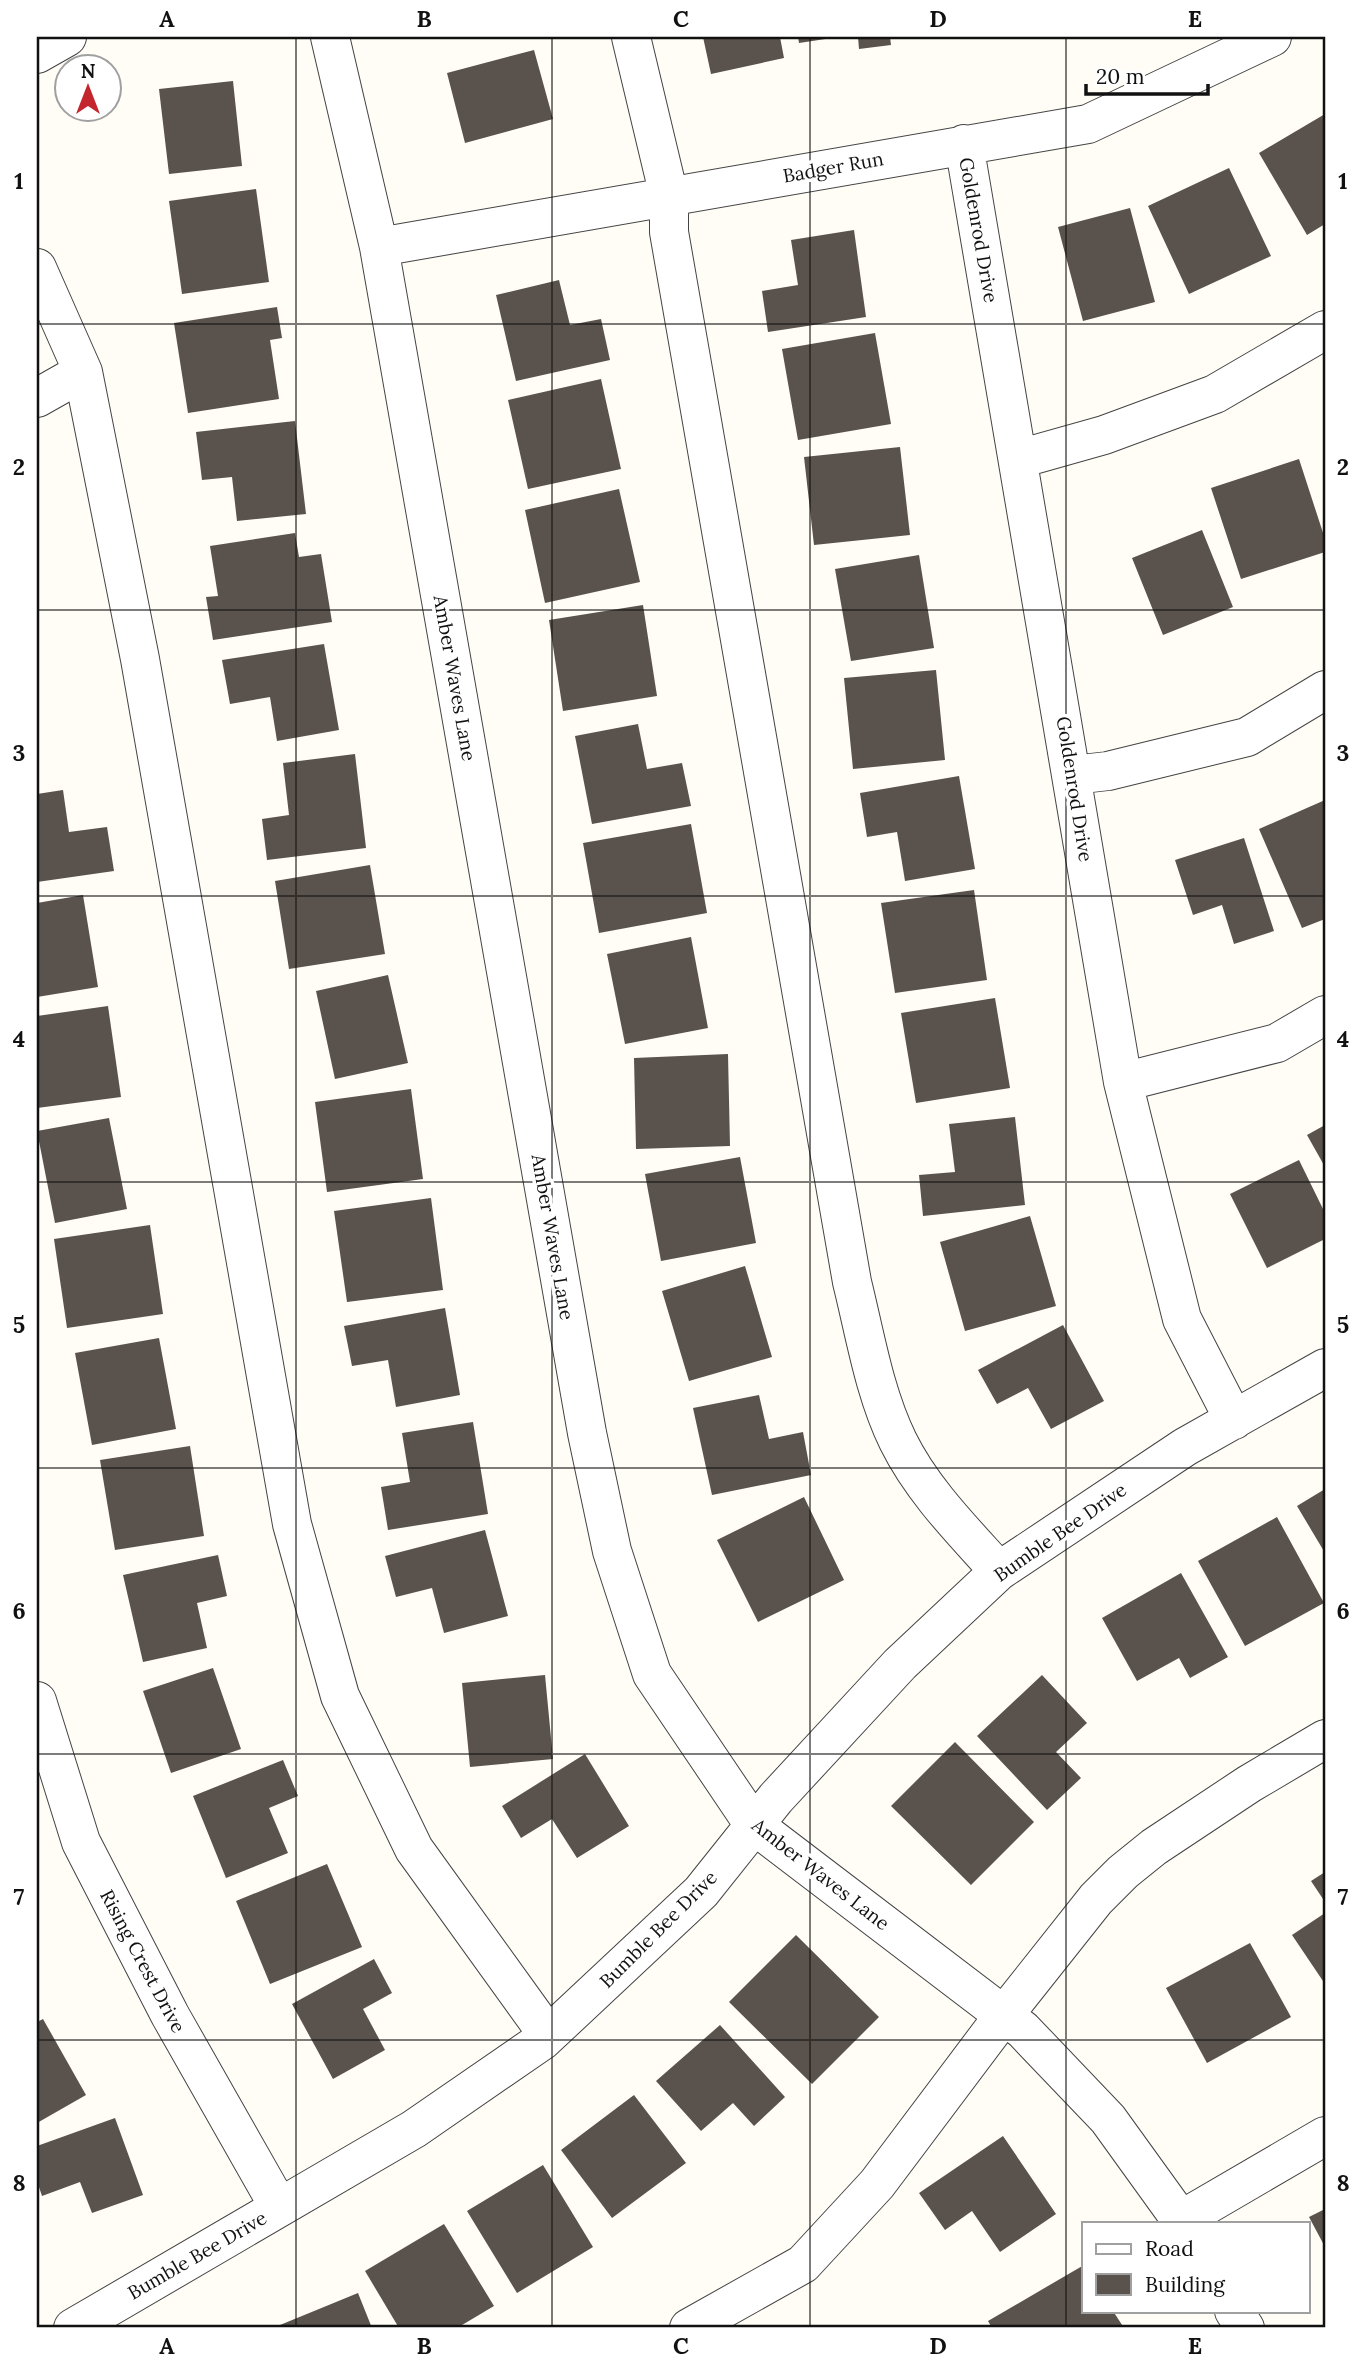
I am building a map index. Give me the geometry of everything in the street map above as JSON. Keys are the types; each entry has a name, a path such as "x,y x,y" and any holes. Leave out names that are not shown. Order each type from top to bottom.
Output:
{"street":[{"path":"37,54 67,37"},
{"name":"Amber Waves Lane","path":"330,37 379,247 587,1433 612,1551 652,1674 754,1825 1023,2030 1108,2119 1182,2222"},
{"path":"631,37 668,196 668,232 852,1282 874,1372 898,1441 946,1513 999,1571"},
{"name":"Badger Run","path":"379,247 1088,124 1272,37"},
{"name":"Goldenrod Drive","path":"964,144 1123,1082 1182,1318 1234,1420"},
{"path":"37,268 83,372 140,659 295,1537 340,1696 414,1849 548,2035"},
{"path":"1019,459 1104,435 1215,394 1325,330"},
{"path":"37,398 83,372"},
{"path":"1073,775 1108,771 1247,737 1325,690"},
{"path":"1123,1082 1277,1043 1325,1015"},
{"name":"Bumble Bee Drive","path":"73,2328 414,2129 548,2035 701,1892 754,1825 900,1664 999,1571 1185,1447 1325,1368"},
{"name":"Rising Crest Drive","path":"37,1701 81,1842 170,2015 279,2207"},
{"path":"689,2328 803,2264 877,2184 1004,2015 1096,1899 1123,1872 1154,1847 1238,1791 1325,1739"},
{"path":"1182,2222 1325,2136"},
{"path":"1235,2312 1245,2328"}],"building":[{"path":"703,37 780,37 784,58 711,74"},
{"path":"798,37 831,37 832,38 799,43"},
{"path":"858,37 890,37 891,45 859,49"},
{"path":"534,50 553,119 465,143 447,73"},
{"path":"233,81 242,166 169,174 159,89"},
{"path":"1325,114 1325,224 1307,235 1259,153"},
{"path":"1229,168 1271,256 1189,294 1148,206"},
{"path":"256,189 269,282 182,294 169,201"},
{"path":"1130,208 1155,302 1083,321 1058,227"},
{"path":"854,230 866,317 768,332 762,291 798,285 791,240"},
{"path":"559,280 570,325 601,319 610,360 516,381 496,295"},
{"path":"277,307 282,338 270,340 279,399 188,413 174,323"},
{"path":"875,333 891,424 798,440 782,349"},
{"path":"601,379 621,469 528,489 508,400"},
{"path":"295,421 306,514 237,521 232,477 202,480 196,432"},
{"path":"900,447 910,535 814,545 804,457"},
{"path":"1299,459 1325,539 1325,552 1241,579 1211,488"},
{"path":"619,489 640,582 545,603 525,510"},
{"path":"1202,530 1233,607 1163,635 1132,558"},
{"path":"295,533 299,557 321,554 332,622 213,640 206,597 218,596 210,546"},
{"path":"919,555 934,648 851,661 835,569"},
{"path":"643,605 657,696 563,711 549,620"},
{"path":"324,644 339,730 277,741 270,697 230,704 222,660"},
{"path":"936,670 945,760 853,769 844,678"},
{"path":"638,724 647,769 682,763 691,806 592,824 575,736"},
{"path":"355,754 366,848 267,860 262,819 289,815 283,763"},
{"path":"959,776 975,869 905,881 897,832 867,837 860,793"},
{"path":"63,790 69,832 107,827 114,871 37,882 37,794"},
{"path":"1325,800 1325,919 1302,928 1259,829"},
{"path":"691,824 707,913 599,933 583,843"},
{"path":"1244,838 1274,931 1234,944 1222,905 1193,915 1175,860"},
{"path":"370,865 385,954 289,969 275,881"},
{"path":"974,890 987,980 895,993 881,903"},
{"path":"83,895 98,987 37,997 37,903"},
{"path":"691,937 708,1028 625,1044 607,954"},
{"path":"388,975 408,1063 335,1079 316,991"},
{"path":"995,998 1010,1088 916,1103 901,1013"},
{"path":"108,1006 121,1097 37,1108 37,1016"},
{"path":"728,1054 730,1146 636,1149 634,1058"},
{"path":"411,1089 423,1179 327,1192 315,1102"},
{"path":"1015,1117 1025,1205 923,1216 919,1175 955,1172 949,1124"},
{"path":"109,1118 127,1209 55,1223 37,1131"},
{"path":"1325,1125 1325,1167 1307,1135"},
{"path":"740,1157 756,1243 661,1261 645,1174"},
{"path":"1299,1160 1325,1213 1325,1239 1267,1268 1230,1194"},
{"path":"431,1198 443,1290 347,1302 334,1211"},
{"path":"1030,1216 1056,1306 965,1331 940,1242"},
{"path":"150,1225 163,1314 67,1328 54,1239"},
{"path":"745,1266 772,1357 689,1381 662,1291"},
{"path":"445,1308 460,1395 396,1407 388,1360 352,1366 344,1326"},
{"path":"1063,1325 1104,1401 1051,1429 1028,1388 997,1404 978,1370"},
{"path":"159,1338 176,1429 92,1445 75,1353"},
{"path":"759,1395 769,1439 803,1432 811,1475 712,1495 693,1408"},
{"path":"473,1422 488,1514 388,1530 381,1487 410,1482 402,1433"},
{"path":"190,1446 204,1536 115,1550 100,1460"},
{"path":"1325,1489 1325,1553 1297,1506"},
{"path":"804,1497 844,1580 758,1622 717,1540"},
{"path":"1277,1517 1324,1603 1245,1646 1198,1561"},
{"path":"485,1530 508,1616 444,1633 432,1588 396,1597 385,1556"},
{"path":"218,1555 227,1596 197,1603 207,1648 143,1662 123,1575"},
{"path":"1181,1573 1228,1657 1190,1678 1179,1658 1137,1681 1102,1618"},
{"path":"213,1668 241,1749 171,1773 143,1691"},
{"path":"545,1675 553,1759 470,1767 462,1683"},
{"path":"1042,1675 1087,1723 1056,1752 1081,1778 1047,1810 977,1736"},
{"path":"955,1742 1034,1822 971,1885 891,1806"},
{"path":"585,1754 629,1826 577,1858 552,1819 521,1838 502,1806"},
{"path":"283,1760 298,1796 269,1808 288,1853 226,1878 193,1796"},
{"path":"327,1864 362,1947 270,1984 236,1901"},
{"path":"1325,1872 1325,1902 1311,1881"},
{"path":"1325,1913 1325,1984 1292,1935"},
{"path":"796,1935 879,2017 812,2084 729,2002"},
{"path":"1250,1943 1291,2017 1207,2063 1166,1988"},
{"path":"374,1959 392,1993 363,2009 385,2050 333,2079 292,2004"},
{"path":"43,2019 86,2095 37,2123 37,2022"},
{"path":"720,2025 785,2097 754,2126 733,2103 701,2131 656,2081"},
{"path":"634,2095 686,2163 612,2218 561,2150"},
{"path":"115,2118 143,2195 92,2213 80,2182 42,2196 37,2181 37,2146"},
{"path":"1003,2136 1056,2214 1000,2252 972,2211 945,2230 919,2193"},
{"path":"543,2165 593,2247 517,2293 467,2211"},
{"path":"1325,2209 1325,2247 1309,2217"},
{"path":"444,2224 494,2306 457,2328 399,2328 365,2271"},
{"path":"1082,2266 1082,2312 1114,2312 1124,2328 992,2328 988,2321"},
{"path":"358,2293 372,2328 281,2328 280,2325"}]}
